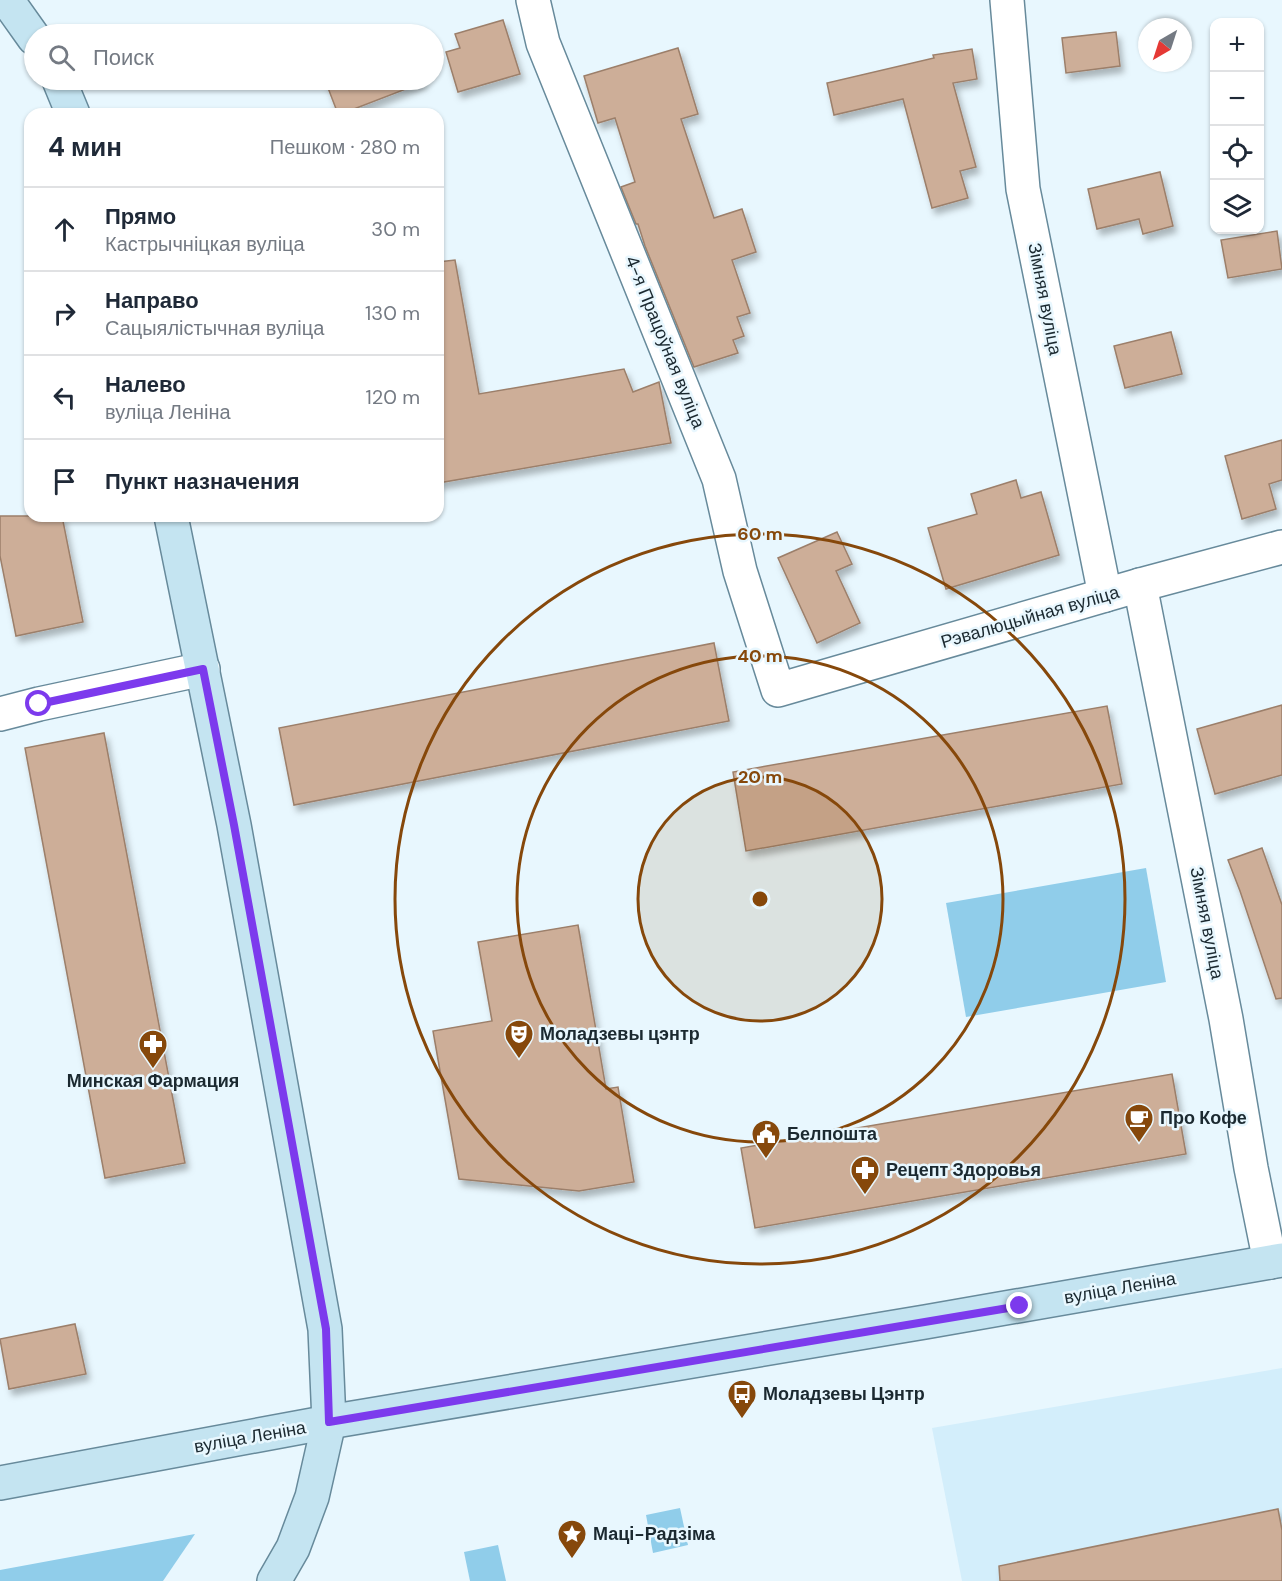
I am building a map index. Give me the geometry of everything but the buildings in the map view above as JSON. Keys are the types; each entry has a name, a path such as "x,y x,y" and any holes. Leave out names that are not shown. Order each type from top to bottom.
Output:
{"main road":[{"path":"7,0 24,24"},
{"path":"63,90 71,108"},
{"path":"172,522 236,836 326,1329 329,1422 312,1497 293,1548 274,1581"},
{"name":"вуліца Леніна","path":"0,1483 329,1422 1276,1261"}],"street":[{"name":"4-я Працоўная вуліца","path":"533,0 543,43 719,479 740,571 778,690"},
{"name":"Зімняя вуліца","path":"1007,0 1023,189 1105,596"},
{"name":"Рэвалюцыйная вуліца","path":"778,690 1140,585 1282,547"},
{"name":"Зімняя вуліца","path":"1140,585 1226,1019 1251,1168 1276,1261"},
{"path":"0,714 203,669"}],"shaded area":[{"path":"1146,868 1166,982 966,1017 946,903"},
{"path":"1282,1368 1282,1581 962,1581 932,1428"},
{"path":"680,1508 688,1545 653,1553 646,1515"},
{"path":"195,1534 163,1581 0,1581 0,1570"},
{"path":"498,1545 506,1581 470,1581 464,1552"}],"place":[{"name":"Моладзевы цэнтр","path":"519,1060"},
{"name":"Минская Фармация","path":"153,1070"},
{"name":"Про Кофе","path":"1139,1144"},
{"name":"Белпошта","path":"766,1160"},
{"name":"Рецепт Здоровья","path":"865,1196"},
{"name":"Моладзевы Цэнтр","path":"742,1420"},
{"name":"Маці-Радзіма","path":"572,1560"}],"route":[{"path":"39,704 203,669 234,825 326,1329 329,1422 1020,1306"}]}
